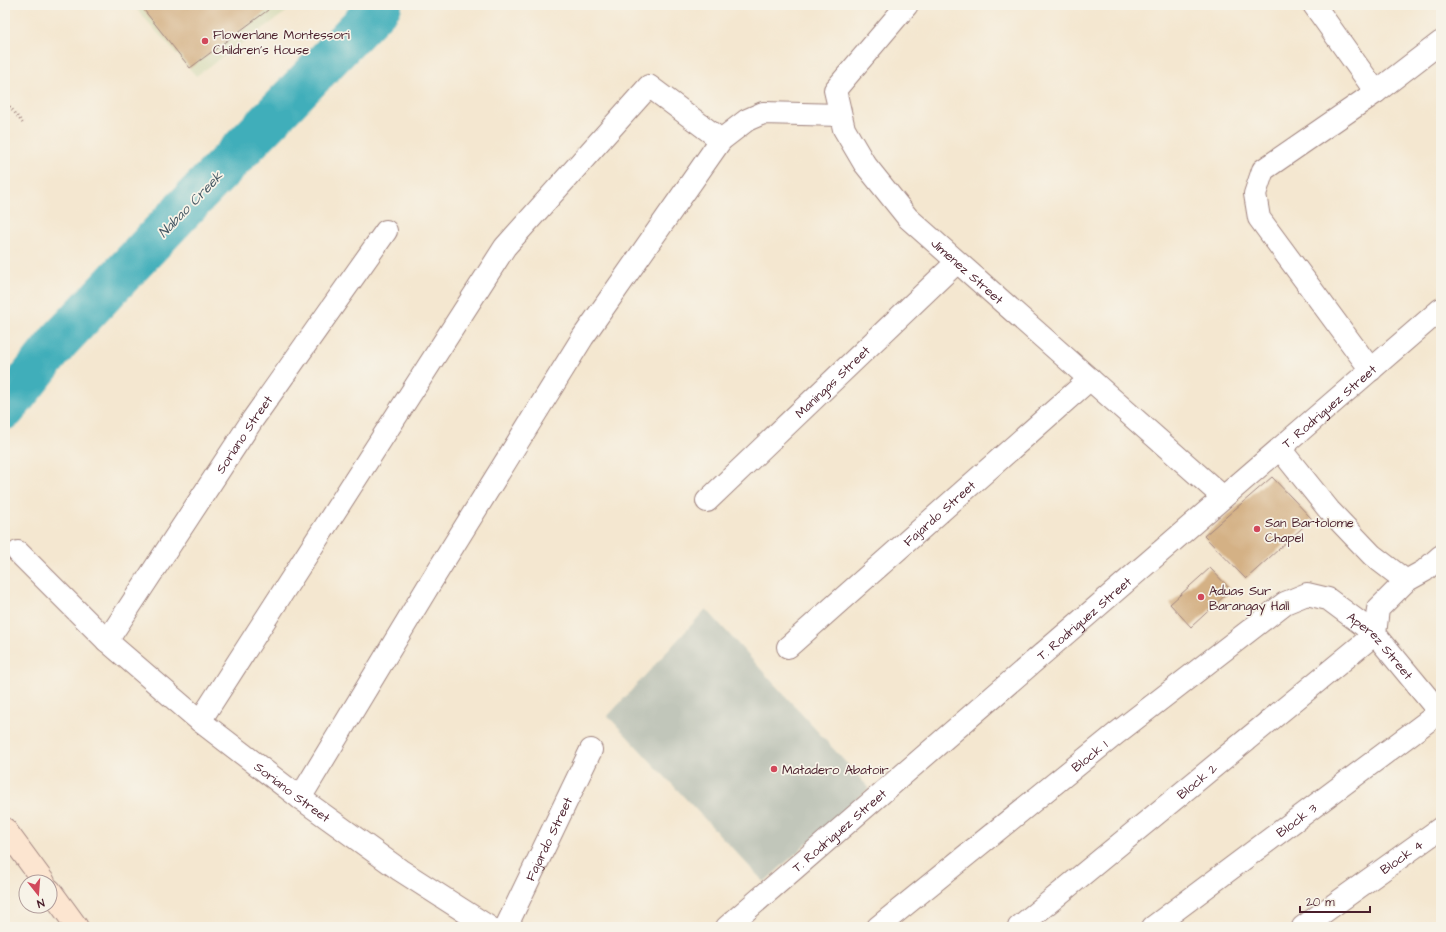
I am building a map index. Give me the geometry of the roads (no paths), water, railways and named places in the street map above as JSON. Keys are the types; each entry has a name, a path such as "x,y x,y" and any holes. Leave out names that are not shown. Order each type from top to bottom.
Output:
{"main road":[{"path":"5,829 38,874"},
{"path":"58,901 77,927"}],"street":[{"name":"Jimenez Street","path":"907,5 835,90 844,129 864,163 908,218 1223,497"},
{"path":"1314,5 1376,92"},
{"path":"1371,370 1259,218 1255,194 1263,170 1376,92 1441,42"},
{"path":"200,721 504,247 649,86 721,140"},
{"path":"300,798 433,578 583,337 721,140 747,120 762,113 840,115"},
{"name":"Soriano Street","path":"107,641 254,419 386,231"},
{"name":"Maningas Street","path":"707,501 957,262"},
{"name":"T. Rodriguez Street","path":"727,927 1441,309"},
{"name":"Fajardo Street","path":"788,647 1090,379"},
{"path":"1280,449 1329,510 1372,555 1406,581"},
{"name":"Soriano Street","path":"18,552 107,641 200,721 300,798 400,870 489,927"},
{"path":"1374,634 1378,609 1406,581 1424,571 1441,556"},
{"name":"Aperez Street","path":"1307,594 1328,599 1374,634 1440,713"},
{"name":"Block 1","path":"878,927 1116,733 1285,603 1307,594"},
{"name":"Block 2","path":"1019,927 1374,634"},
{"name":"Block 3","path":"1153,927 1440,713"},
{"name":"Fajardo Street","path":"506,927 591,750"},
{"name":"Block 4","path":"1303,927 1441,828"}],"waterway":[{"name":"Nabao Creek","path":"5,409 59,341 196,196 381,5"}],"place":[{"name":"Flowerlane Montessori Children's House","path":"205,41"},
{"name":"San Bartolome Chapel","path":"1257,529"},
{"name":"Aduas Sur Barangay Hall","path":"1201,597"},
{"name":"Matadero Abatoir","path":"774,769"}]}
